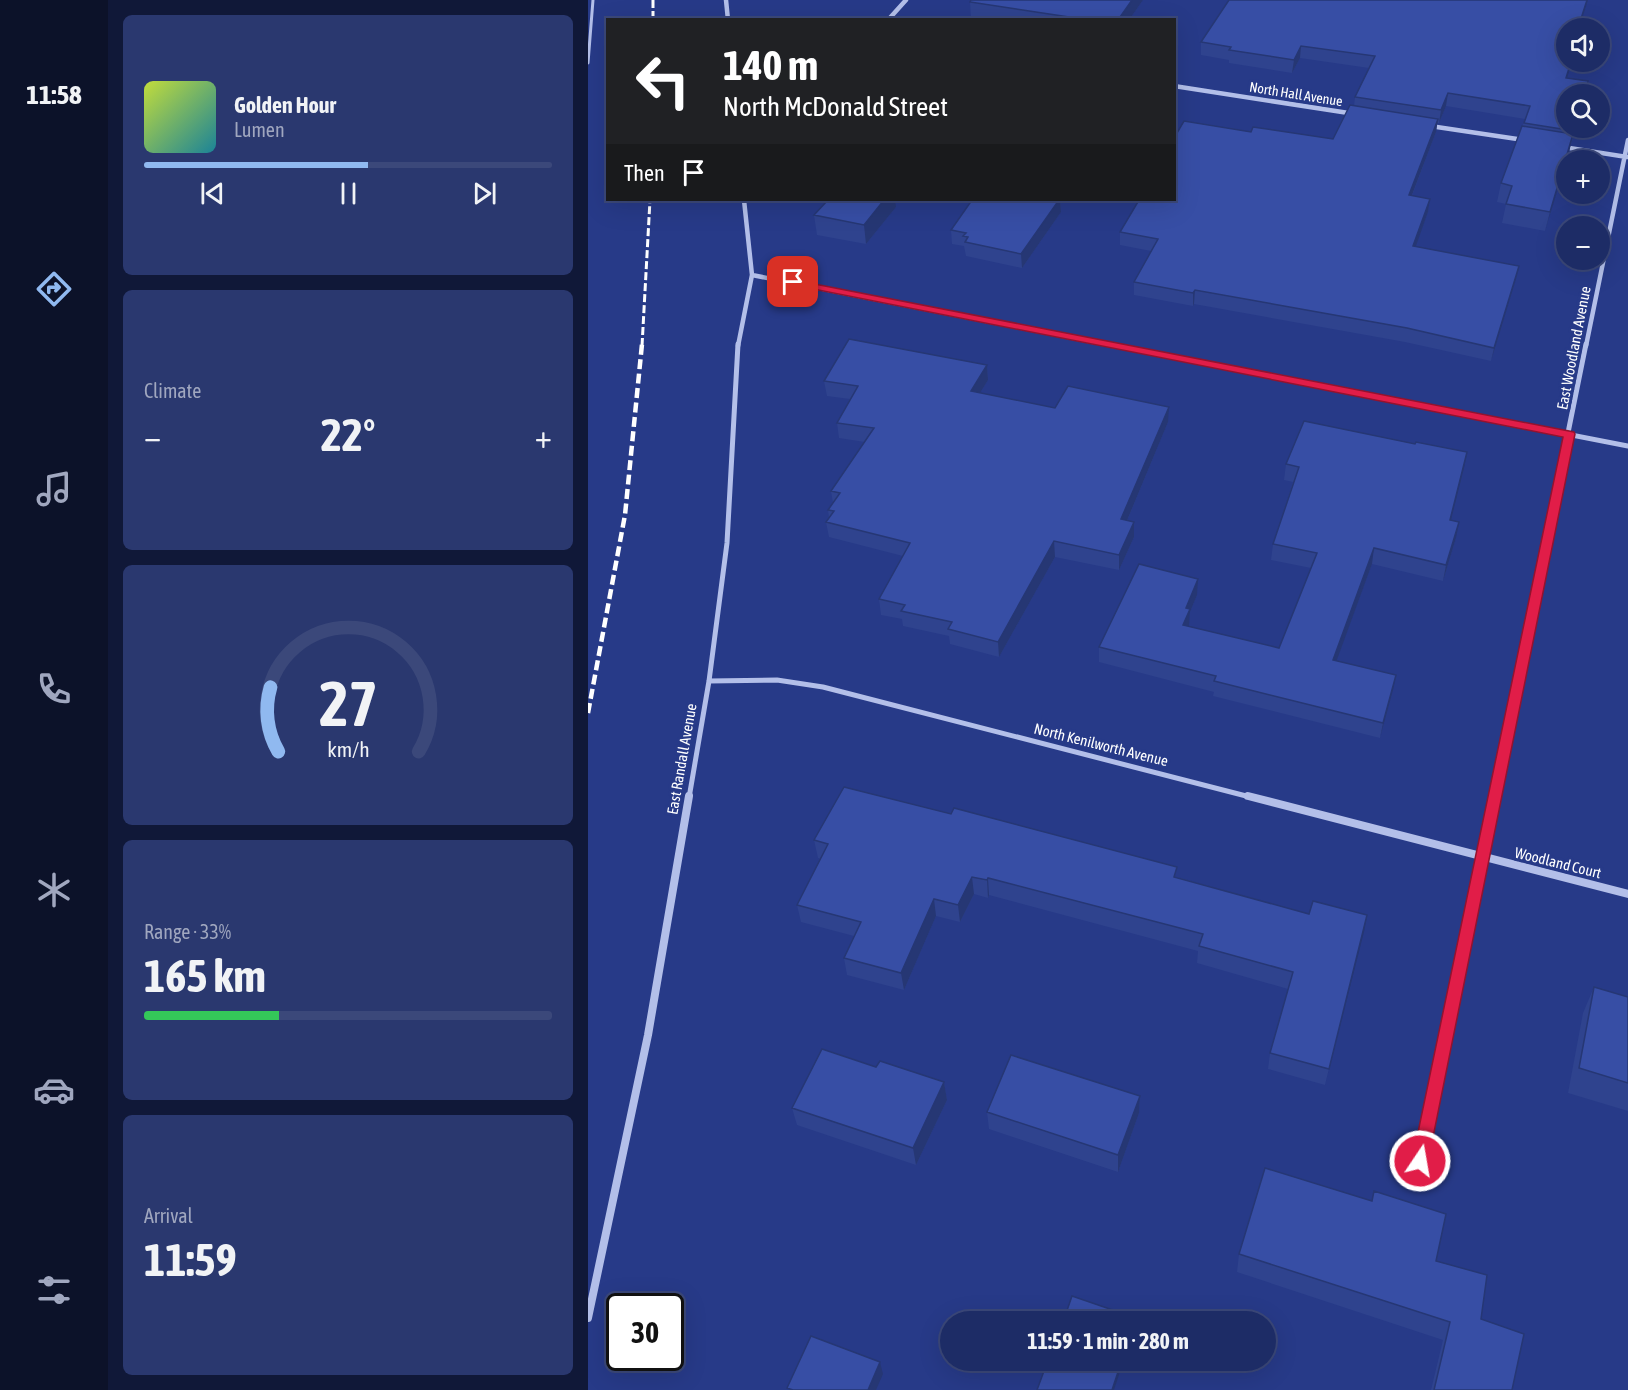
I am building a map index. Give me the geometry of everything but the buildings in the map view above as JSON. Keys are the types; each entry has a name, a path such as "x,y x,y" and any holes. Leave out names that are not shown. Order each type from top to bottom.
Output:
{"street":[{"path":"726,0 728,18"},
{"path":"890,18 906,0"},
{"name":"North Hall Avenue","path":"1176,86 1364,115"},
{"path":"1423,125 1530,141"},
{"name":"East Woodland Avenue","path":"1420,1161 1570,434 1628,140"},
{"path":"1553,145 1626,156"},
{"name":"East Randall Avenue","path":"588,1318 648,1035 709,681 727,543 738,344 752,275 744,201"},
{"path":"752,275 1628,446"},
{"name":"North Kenilworth Avenue","path":"709,681 777,680 823,687 1482,858"},
{"name":"Woodland Court","path":"1482,858 1628,894"}],"lane":[{"path":"588,63 593,0"}],"railway":[{"path":"653,0 653,18"},
{"path":"642,346 650,201"},
{"path":"588,713 625,515 642,344"}],"route":[{"path":"793,282 1570,434 1420,1161"}]}
